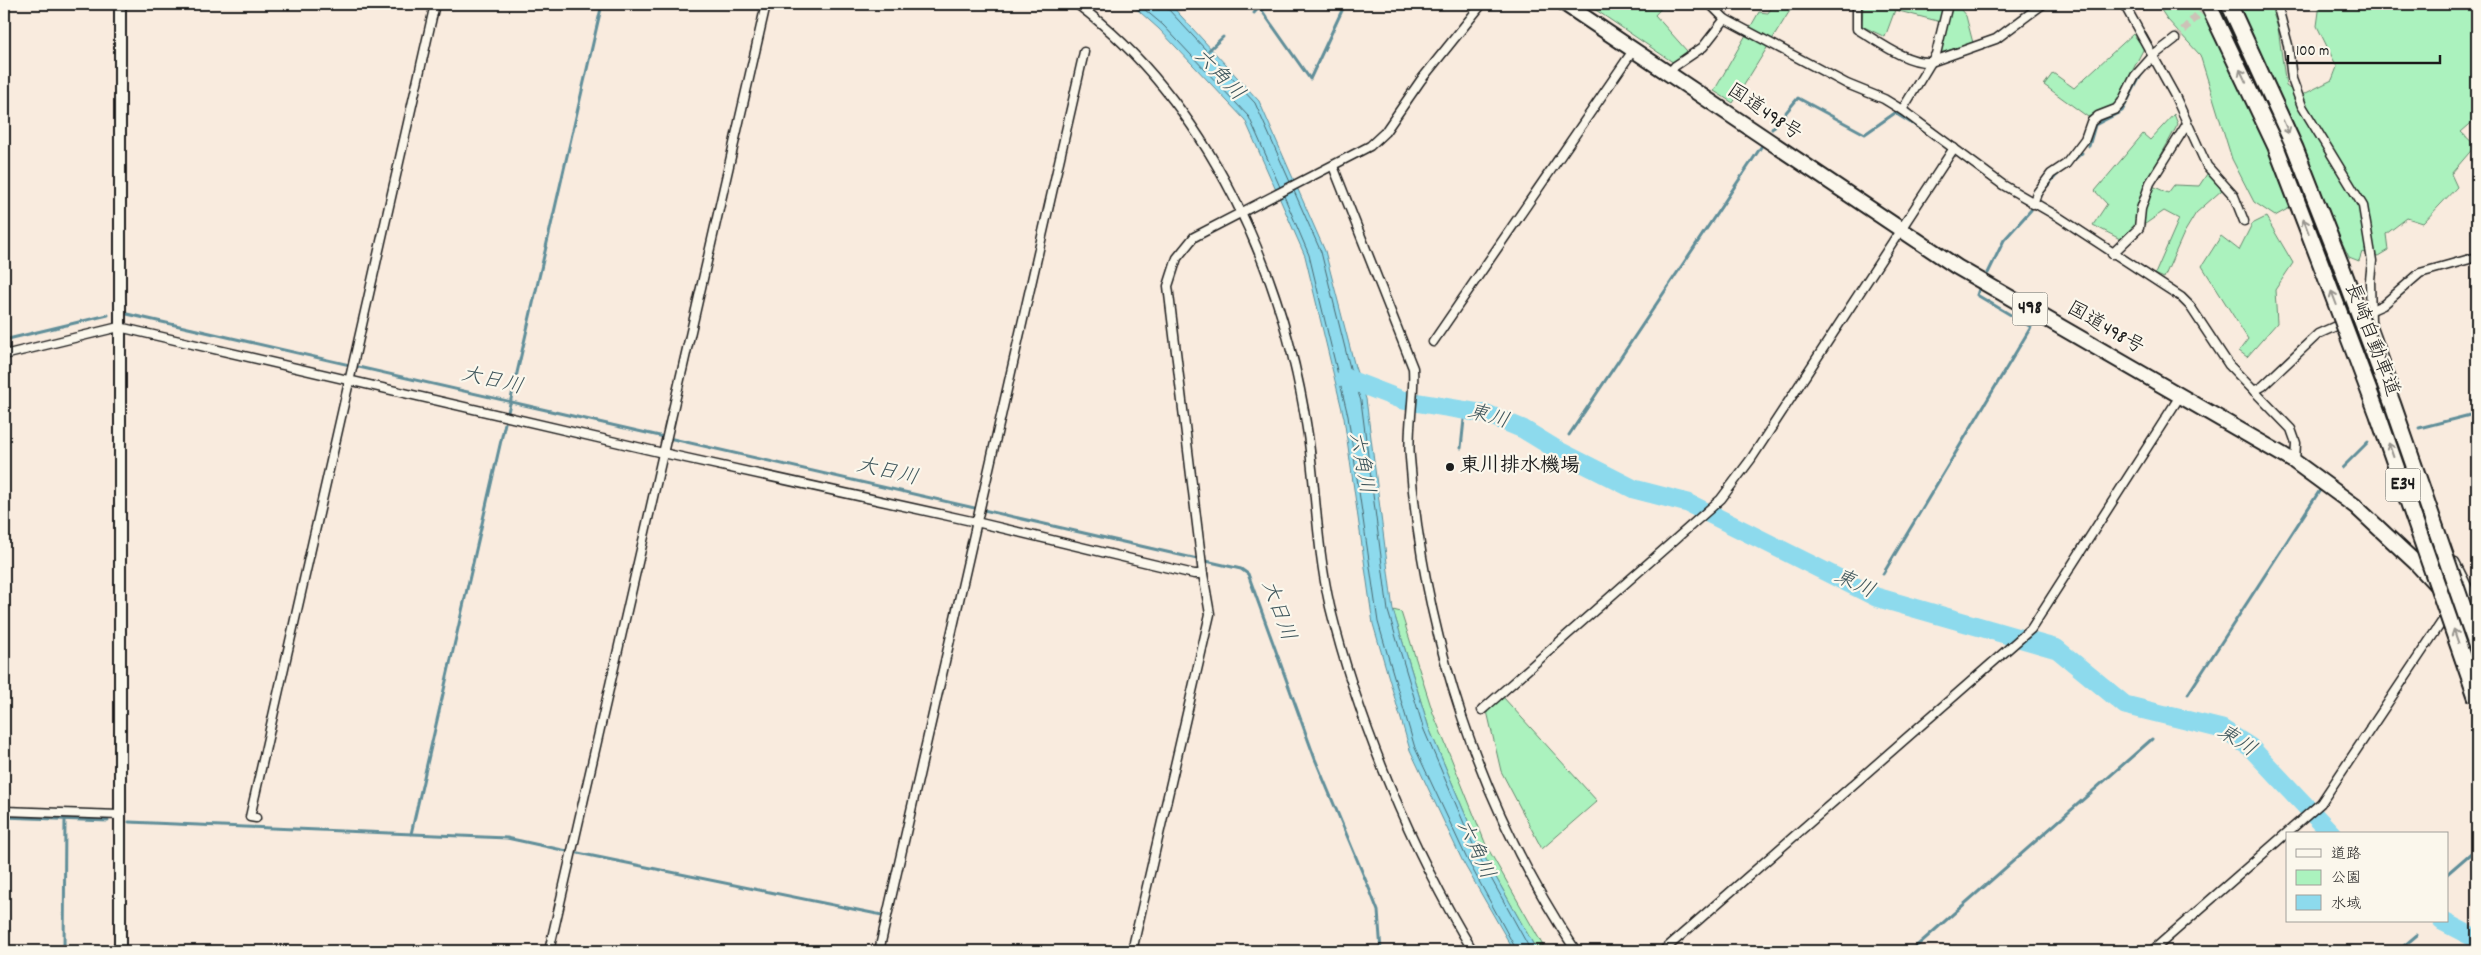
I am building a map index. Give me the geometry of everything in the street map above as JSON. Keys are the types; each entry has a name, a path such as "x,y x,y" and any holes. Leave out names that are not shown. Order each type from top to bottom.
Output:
{"highway":[{"name":"国道498号","path":"1566,4 1957,267 2295,462 2355,506 2416,563 2477,629"},
{"name":"長崎自動車道","path":"2208,4 2276,147 2378,415 2477,699"},
{"name":"長崎自動車道","path":"2229,4 2295,148 2393,406 2477,647"}],"street":[{"path":"120,4 120,951"},
{"path":"256,818 250,817 435,4"},
{"path":"549,951 766,4"},
{"path":"1078,4 1134,55 1170,97 1222,174 1242,211 1274,290 1301,396 1314,483 1319,542 1330,604 1339,640 1371,733 1410,831 1428,870 1473,951"},
{"path":"1132,951 1210,614 1203,574 1168,286 1177,258 1194,237 1370,146 1385,132 1421,80 1482,4"},
{"path":"1710,4 1725,18 1847,84 1884,99 1902,110 2003,185 2057,216 2112,254 2181,297 2190,306 2229,366 2291,429 2296,442 2295,462"},
{"path":"1857,4 1857,29 1921,63 1931,62 1996,39 2042,4"},
{"path":"1902,110 1936,54 1948,4"},
{"path":"2124,4 2175,96 2207,166 2234,196 2244,221"},
{"path":"2277,4 2288,45 2292,79 2302,106 2363,206 2372,262 2370,280 2372,322 2458,570 2469,590 2477,629"},
{"path":"1669,73 1675,66 1703,47 1725,18"},
{"path":"2034,204 2037,192 2051,174 2066,164 2085,139 2091,122 2098,116 2116,109 2122,102 2135,76 2153,56 2175,39"},
{"path":"1433,342 1634,49"},
{"path":"879,951 1084,52"},
{"path":"2112,254 2139,228 2141,209 2150,183 2187,124"},
{"path":"1482,710 1715,503 1751,459 1954,148"},
{"path":"1330,167 1413,368 1414,386 1409,426 1409,457 1430,602 1451,688 1476,756 1517,849 1546,906 1576,951"},
{"path":"2254,391 2263,386 2318,334 2383,305 2420,272 2477,257"},
{"path":"4,355 119,326 664,450 1194,574 1203,574"},
{"path":"1663,951 2031,629 2180,396"},
{"path":"2289,832 2321,803 2454,604"},
{"path":"4,811 119,815"},
{"path":"2152,951 2286,834"}],"green space":[{"path":"1587,4 1665,4 1655,15 1687,51 1674,63"},
{"path":"1774,4 1794,4 1733,103 1714,91 1759,12 1768,13"},
{"path":"1863,4 1956,4 1966,16 1973,43 1940,53 1945,23 1895,10 1885,37 1862,26"},
{"path":"2157,4 2270,4 2278,28 2286,86 2300,96 2332,80 2337,67 2317,26 2320,4 2477,4 2477,118 2461,132 2475,145 2477,144 2477,148 2475,146 2451,174 2457,187 2423,223 2407,218 2386,234 2388,250 2378,256 2362,252 2359,261 2349,257 2318,192 2275,216 2254,202 2232,159 2200,55 2167,19"},
{"path":"2133,34 2144,48 2115,105 2088,117 2044,85 2053,73 2074,88"},
{"path":"2174,114 2178,124 2146,183 2168,193 2174,185 2199,186 2209,171 2222,190 2196,213 2184,233 2164,278 2155,274 2179,219 2164,211 2122,240 2093,225 2107,204 2095,191 2143,134 2150,140"},
{"path":"2266,217 2293,263 2275,290 2277,323 2247,357 2239,351 2248,339 2202,266 2221,236 2239,250 2252,224"},
{"path":"1393,610 1401,612 1433,713 1486,845 1546,951 1537,951 1479,847 1429,728"},
{"path":"1503,697 1597,801 1542,849 1501,771 1487,711"}],"water":[{"name":"六角川","path":"1131,4 1170,4 1259,101 1325,251 1355,367 1366,399 1393,610 1429,728 1479,847 1537,951 1514,951 1463,862 1410,750 1373,624 1344,418 1305,256 1245,120 1159,29"}],"waterway":[{"path":"508,412 602,4"},
{"path":"1254,13 1262,4"},
{"path":"1260,8 1310,79 1345,4"},
{"name":"六角川","path":"1209,50 1223,37"},
{"path":"2089,146 2095,125 2122,111 2141,75"},
{"path":"1772,129 1798,98 1865,134 1895,113 1929,134"},
{"path":"1569,435 1761,147"},
{"path":"2042,192 2055,177 2082,153"},
{"path":"1988,273 2004,240 2031,210"},
{"path":"1883,574 2031,327 1977,295 1979,289"},
{"name":"大日川","path":"127,314 1241,569 1248,574 1315,759 1378,911 1381,951"},
{"name":"大日川","path":"4,340 108,315"},
{"name":"東川","path":"1345,378 1402,400 1487,414 1523,429 1559,451 1634,489 1688,503 1876,597 2057,649 2125,705 2222,729 2250,747 2330,832"},
{"path":"2419,428 2474,414 2477,408"},
{"path":"1461,448 1465,410"},
{"path":"411,834 505,423"},
{"path":"2342,468 2368,442"},
{"path":"2188,694 2320,490"},
{"path":"1911,951 2152,739"},
{"path":"4,817 108,821"},
{"path":"64,951 65,819"},
{"path":"129,822 507,838 567,851"},
{"path":"2448,873 2477,848"},
{"path":"578,853 882,915"},
{"name":"東川","path":"2444,922 2477,941"},
{"path":"2398,951 2417,935"}],"tunnel":[{"path":"2175,39 2208,4"}],"place":[{"name":"東川排水機場","path":"1450,467"}]}
